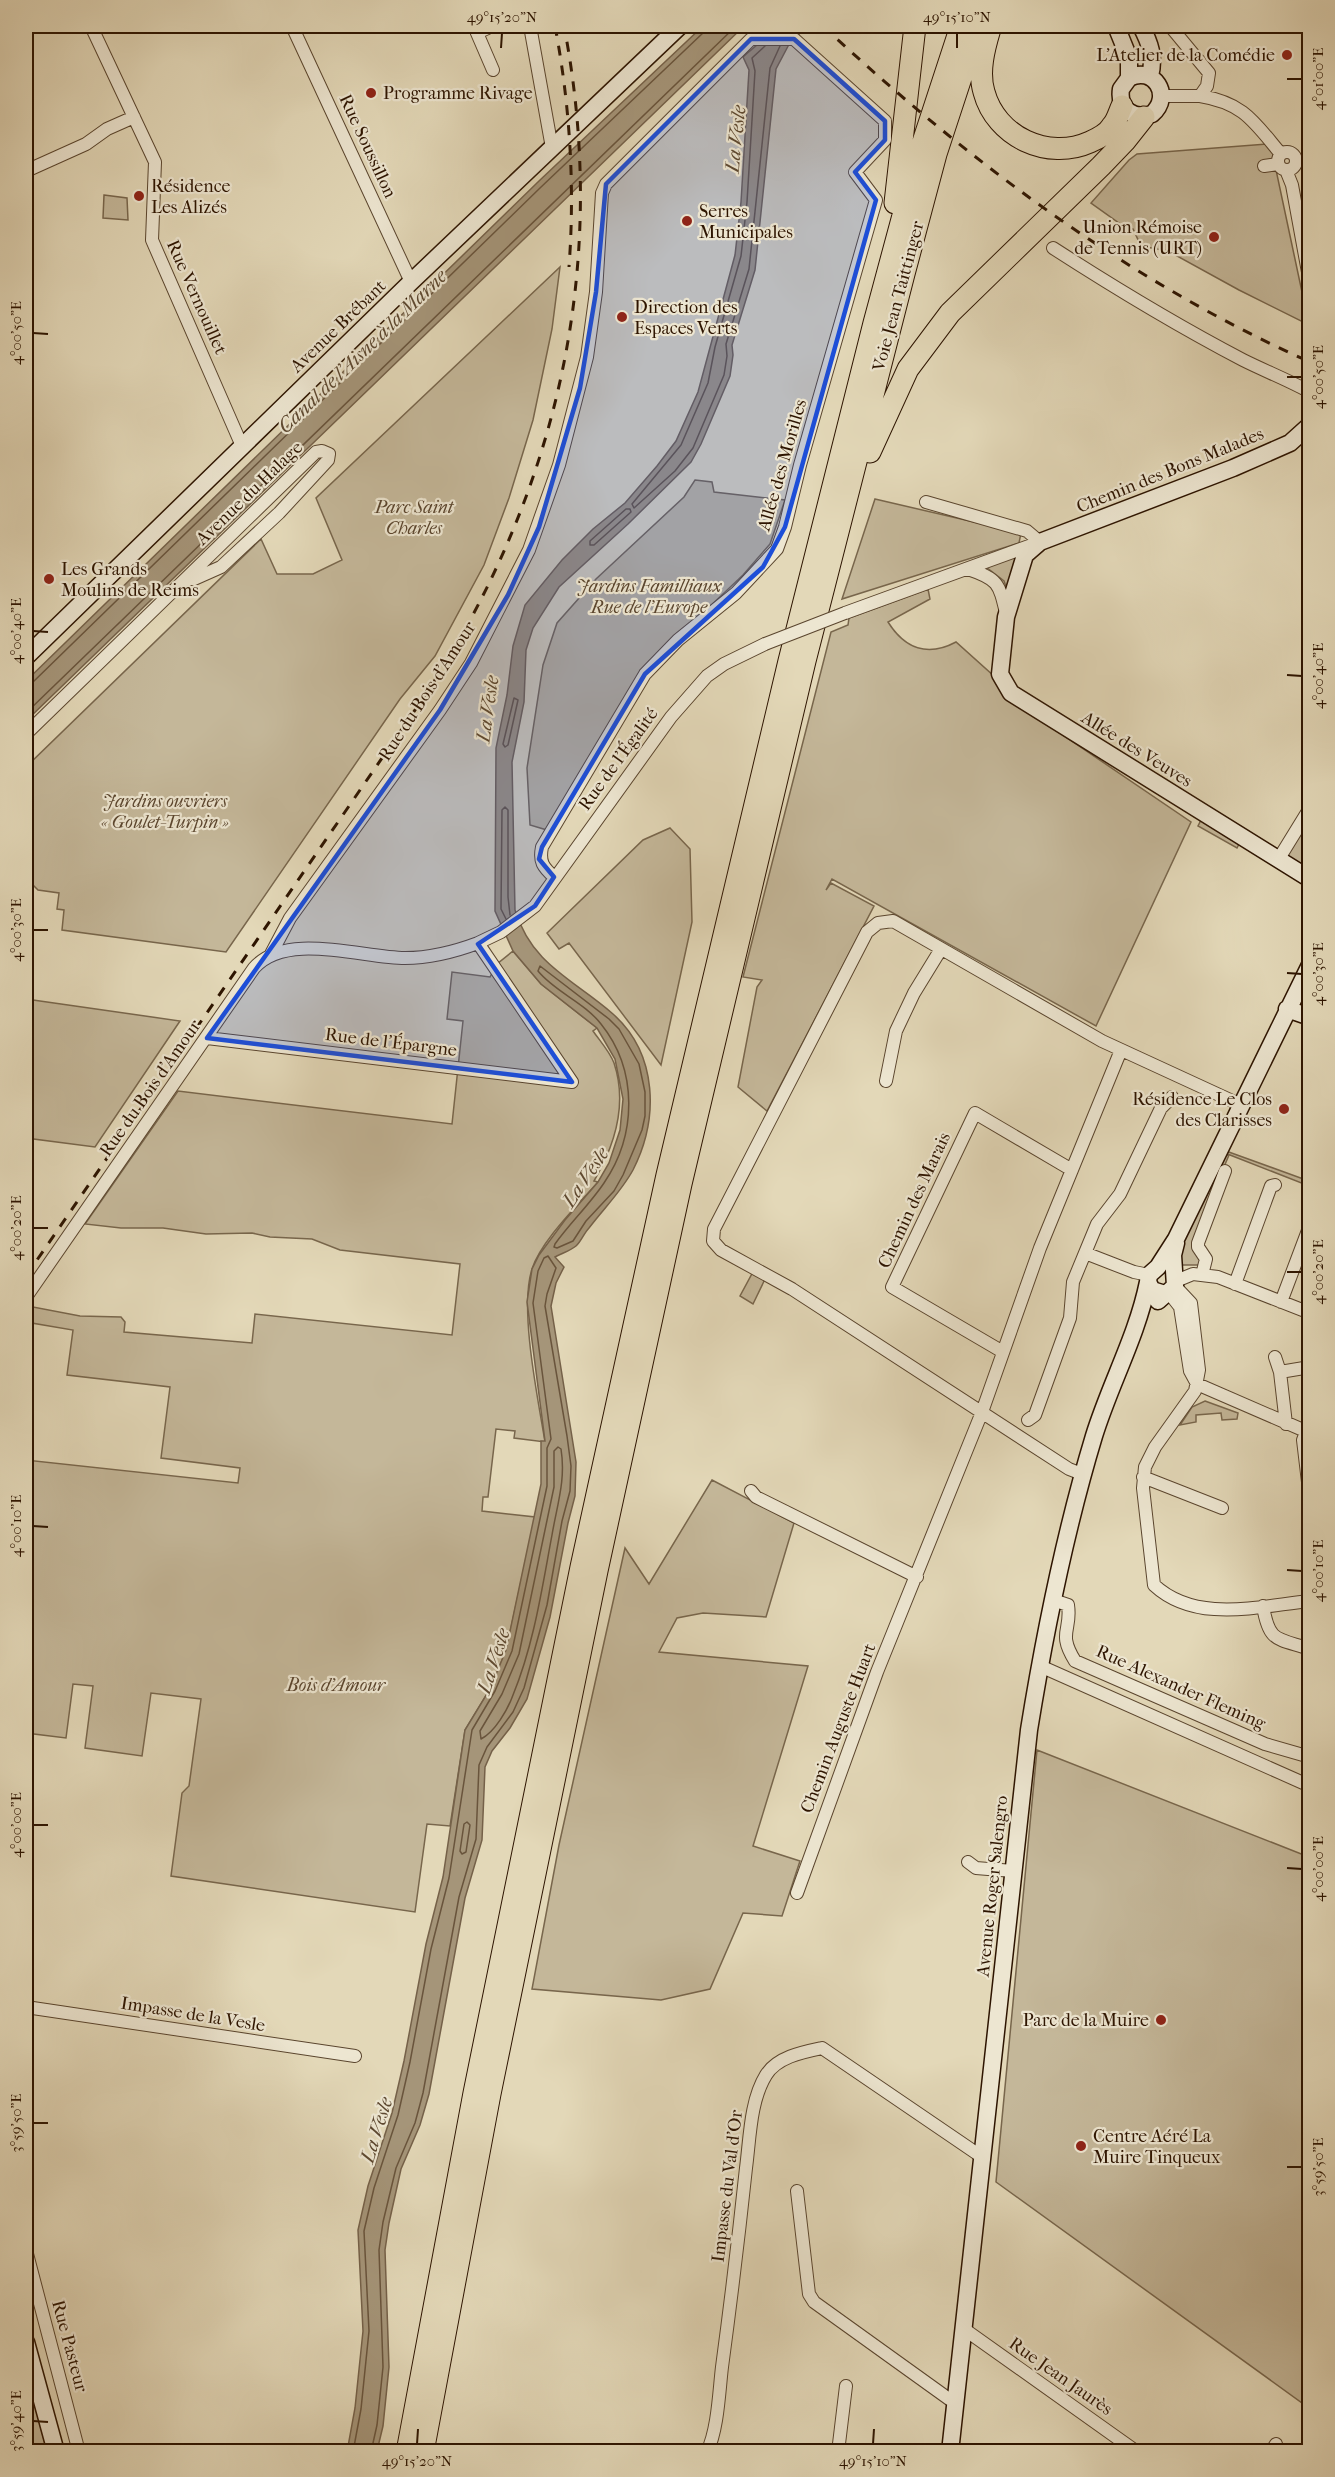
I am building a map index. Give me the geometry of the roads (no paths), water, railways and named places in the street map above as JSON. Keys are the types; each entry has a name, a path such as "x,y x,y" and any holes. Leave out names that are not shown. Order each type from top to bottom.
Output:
{"highway":[{"path":"888,269 915,26"},
{"name":"Voie Jean Taittinger","path":"821,565 888,269 921,146 961,26"},
{"name":"Voie Jean Taittinger","path":"821,565 838,531 936,154 978,26"},
{"path":"991,26 982,63 983,92 993,113 1012,134 1044,148 1080,146 1095,140 1112,127 1122,106"},
{"path":"838,531 882,422 908,369 924,346 950,313 1101,166 1144,117"},
{"path":"407,2451 474,2093 581,1568 677,1131 821,565"},
{"path":"423,2451 490,2094 597,1571 821,565"}],"street":[{"name":"Rue Vernouillet","path":"91,26 155,162 152,240 242,446"},
{"name":"Rue Soussillon","path":"292,26 411,282"},
{"path":"492,26 476,29 493,70"},
{"path":"530,26 552,148"},
{"name":"Avenue Brébant","path":"26,657 411,282 680,26"},
{"path":"1116,26 1129,58 1129,78"},
{"path":"1142,26 1151,44 1153,64 1150,76"},
{"path":"1170,26 1209,73 1207,86 1200,96"},
{"name":"Rue du Bois d'Amour","path":"26,1297 254,968 271,954 290,918 429,726 471,663 529,550 559,465 580,388 595,302 602,193 606,184 751,39 794,39 885,121 885,140"},
{"path":"1141,74 1150,76 1157,81 1161,90 1162,96 1157,109 1144,117 1131,114 1122,106 1121,89 1129,78 1141,74"},
{"path":"1162,96 1200,96 1222,99 1242,110 1284,165 1310,283"},
{"path":"26,171 86,144 107,129 134,117"},
{"name":"Allée des Morilles","path":"554,877 543,867 539,859 542,847 645,674 678,640 736,593 763,567 777,549 786,526 800,465 876,200 855,172 885,140"},
{"path":"1264,166 1284,165"},
{"path":"1053,248 1186,329 1245,361 1310,392"},
{"name":"Chemin des Bons Malades","path":"845,613 1233,468 1290,443 1310,425"},
{"name":"Avenue du Halage","path":"26,734 316,452 322,451 329,454 328,460 279,513 221,567 194,579 186,579"},
{"path":"926,502 1027,531 1040,542"},
{"name":"Chemin des Bons Malades","path":"1006,617 1024,555 1040,542"},
{"path":"968,568 990,576 1000,588 1006,617"},
{"name":"Rue de l'Égalité","path":"478,943 501,932 535,906 690,694 707,676 724,664 765,644 845,613"},
{"name":"Allée des Veuves","path":"1006,617 1000,674 1011,693 1310,879"},
{"path":"1278,860 1310,808"},
{"path":"1082,1474 1069,1468 792,1289 721,1250 713,1241 714,1229 867,932 878,923 893,921 1121,1050 1240,1106"},
{"path":"271,954 288,950 318,949 406,958 442,954 478,943"},
{"name":"Rue de l'Épargne","path":"207,1038 572,1082 478,943"},
{"path":"886,1082 896,1031 914,993 941,949"},
{"name":"Avenue Roger Salengro","path":"950,2451 1029,1730 1053,1600 1082,1474 1113,1383 1133,1337 1152,1275 1176,1239 1240,1106 1299,1013 1310,965"},
{"path":"982,1412 1040,1248 1121,1050"},
{"path":"1028,1420 1035,1415 1070,1318 1073,1282 1097,1224 1120,1194 1161,1108 1172,1096"},
{"name":"Chemin des Marais","path":"1003,1352 892,1287 975,1113 1072,1170"},
{"path":"1202,1275 1206,1258 1197,1243 1225,1171"},
{"path":"1235,1284 1271,1186 1275,1185"},
{"path":"1281,1302 1310,1225"},
{"name":"Avenue Roger Salengro","path":"1133,1337 1151,1307 1172,1286 1176,1239"},
{"path":"1085,1253 1134,1272 1152,1275 1167,1267 1180,1307 1190,1371 1197,1384 1308,1432 1303,1440 1310,1499"},
{"path":"1152,1275 1152,1290 1172,1286 1193,1274 1218,1277 1310,1313"},
{"path":"1275,1357 1280,1372 1286,1424"},
{"path":"1280,1372 1310,1367"},
{"path":"1197,1384 1195,1391 1155,1447 1145,1467 1143,1477 1154,1586 1164,1595 1200,1608 1219,1611 1310,1601"},
{"name":"Chemin Auguste Huart","path":"796,1893 877,1672 982,1412"},
{"path":"1143,1477 1222,1508"},
{"path":"751,1491 756,1497 917,1577"},
{"name":"Rue Alexander Fleming","path":"1053,1600 1068,1605 1069,1613 1064,1636 1068,1650 1075,1661 1265,1744 1310,1757"},
{"path":"1263,1606 1268,1631 1276,1637 1310,1649"},
{"path":"1040,1665 1310,1786"},
{"path":"968,1862 976,1868 1014,1871"},
{"name":"Impasse de la Vesle","path":"26,2007 355,2056"},
{"name":"Impasse du Val d'Or","path":"708,2451 719,2389 751,2126 756,2099 766,2074 780,2061 799,2053 822,2048 982,2157"},
{"path":"797,2191 809,2294 814,2302 950,2399 956,2400"},
{"name":"Rue Pasteur","path":"26,2250 79,2451"},
{"name":"Rue Jean Jaurès","path":"964,2329 1137,2451"},
{"path":"26,2342 56,2451"},
{"path":"838,2451 846,2386"}],"water":[{"path":"703,26 744,26 26,721 26,681 539,181"},
{"name":"La Vesle","path":"768,26 799,26 799,34 795,33 776,69 755,270 732,345 730,376 691,462 559,587 533,628 526,650 524,702 512,762 515,910 522,929 543,958 613,1014 628,1030 639,1048 646,1067 650,1088 650,1109 641,1150 628,1178 578,1244 555,1257 564,1267 556,1283 551,1306 576,1462 575,1496 550,1617 527,1699 510,1728 492,1751 485,1767 482,1840 465,1898 429,2094 420,2125 401,2169 389,2223 385,2250 389,2367 383,2426 377,2451 347,2452 355,2408 363,2331 358,2230 368,2186 392,2113 404,2061 426,1944 443,1877 465,1730 490,1689 506,1650 541,1484 541,1441 545,1441 527,1302 532,1269 539,1255 598,1182 609,1163 620,1130 623,1099 615,1059 597,1028 541,984 513,951 495,911 496,748 507,695 513,646 525,605 562,560 593,529 625,503 657,466 676,441 698,392 735,255 741,202 749,70 743,57 761,41"}],"railway":[{"path":"555,26 570,146 569,267"},
{"path":"26,1276 426,694 472,617 510,538 540,457 562,374 575,289 580,202 577,115 564,26"},
{"path":"823,26 935,124 1053,214 1114,256 1178,294 1243,330 1310,362"}],"place":[{"name":"L'Atelier de la Comédie","path":"1287,55"},
{"name":"Programme Rivage","path":"371,93"},
{"name":"Résidence Les Alizés","path":"139,196"},
{"name":"Serres Municipales","path":"687,221"},
{"name":"Union Rémoise de Tennis (URT)","path":"1214,237"},
{"name":"Direction des Espaces Verts","path":"622,317"},
{"name":"Les Grands Moulins de Reims","path":"49,579"},
{"name":"Résidence Le Clos des Clarisses","path":"1284,1109"},
{"name":"Parc de la Muire","path":"1161,2020"},
{"name":"Centre Aéré La Muire Tinqueux","path":"1081,2146"}],"water label":[{"name":"Canal de l'Aisne à la Marne","path":"362,351"}],"park label":[{"name":"Parc Saint Charles","path":"414,517"},
{"name":"Jardins Familliaux Rue de l'Europe","path":"649,596"},
{"name":"Jardins ouvriers « Goulet-Turpin »","path":"165,811"},
{"name":"Bois d'Amour","path":"336,1685"}]}
